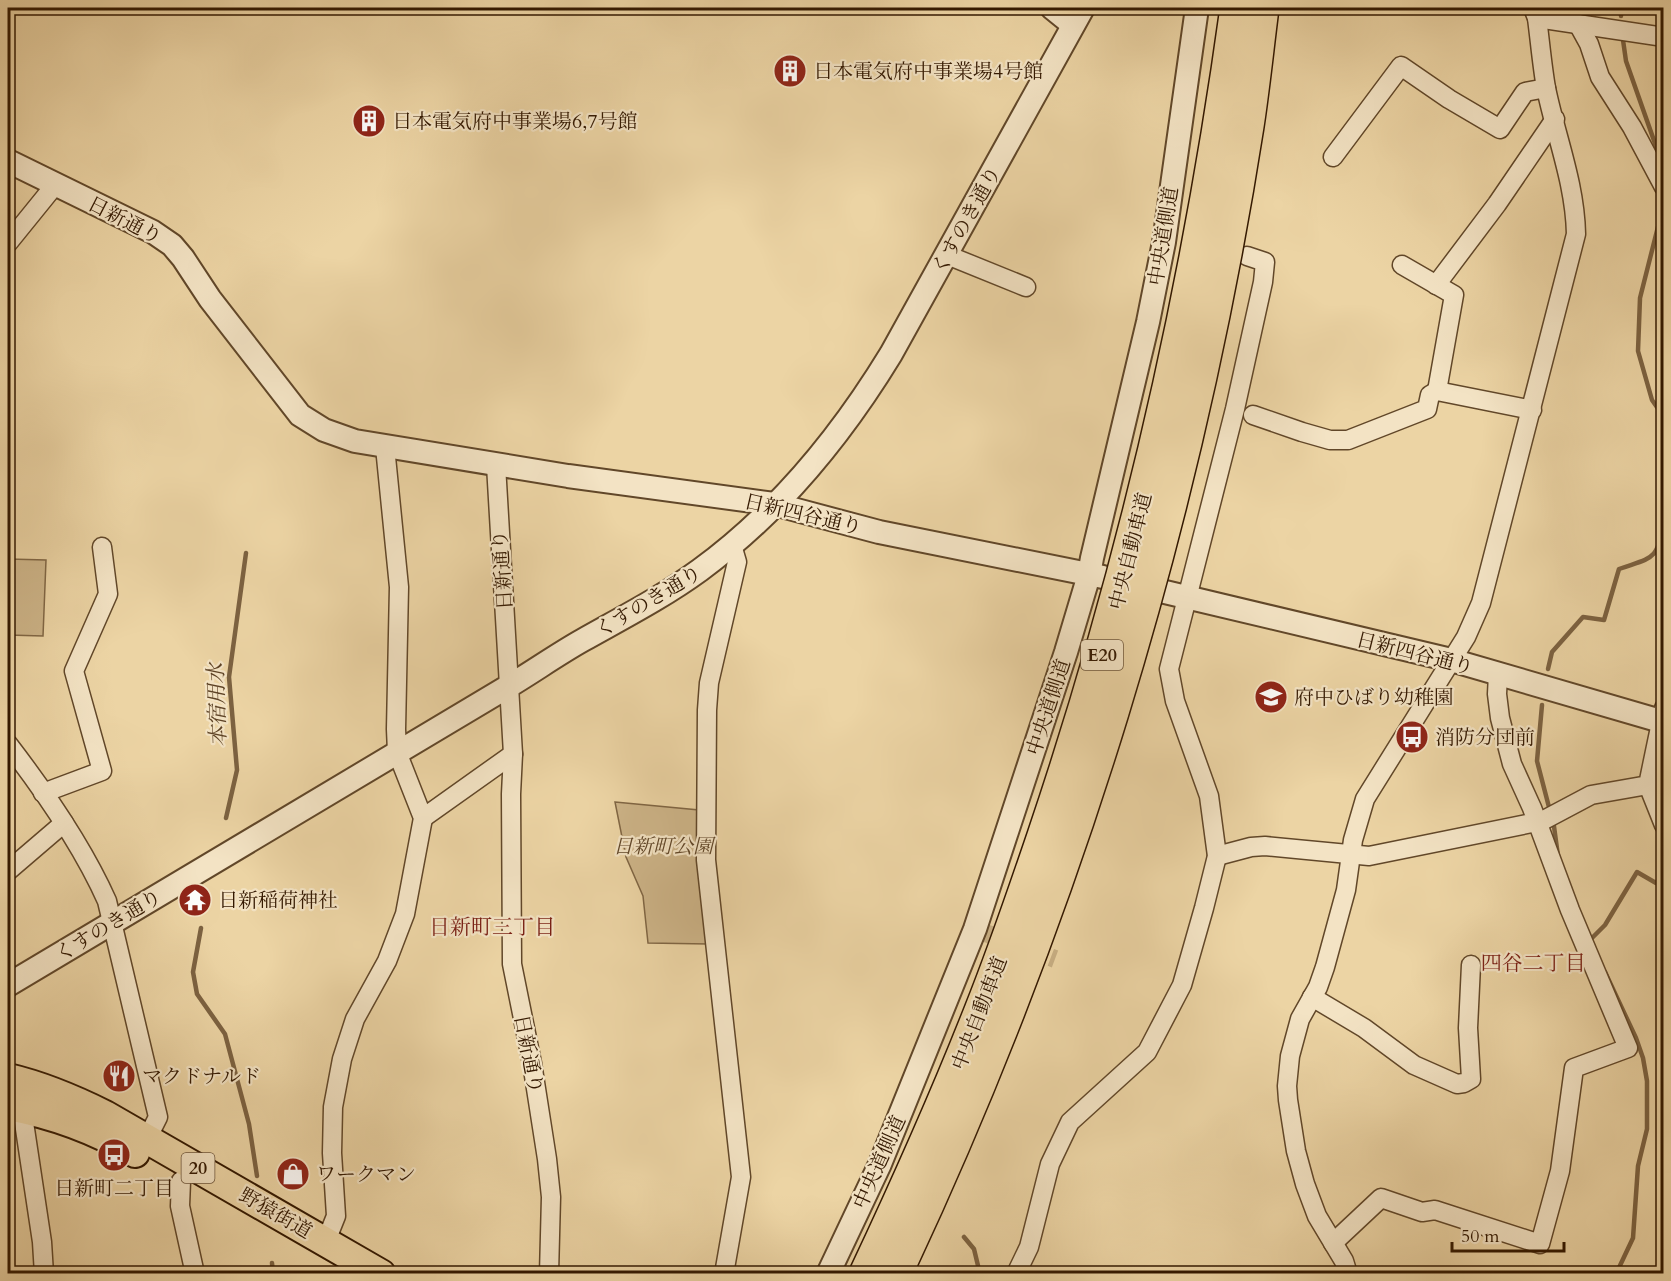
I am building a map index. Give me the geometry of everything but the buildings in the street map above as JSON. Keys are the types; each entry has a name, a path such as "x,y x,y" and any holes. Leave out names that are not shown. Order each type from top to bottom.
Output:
{"highway":[{"name":"中央自動車道","path":"866,1274 944,1103 982,1008 1067,767 1113,617 1158,441 1192,283 1222,118 1237,8"},
{"name":"中央自動車道","path":"895,1274 968,1114 1039,932 1093,775 1135,631 1182,450 1217,290 1247,126 1262,8"}],"main road":[{"name":"野猿街道","path":"8,1078 45,1088 75,1100 381,1274"},
{"name":"野猿街道","path":"15,1107 92,1131 123,1145 345,1274"}],"street":[{"path":"1052,8 1078,16"},
{"name":"中央道側道","path":"828,1274 880,1164 975,929 1066,652 1098,576 1092,558 1148,322 1173,244 1197,8"},
{"path":"1348,1274 1344,1261 1317,1216 1305,1184 1296,1151 1288,1093 1288,1071 1293,1040 1300,1019 1318,987 1325,967 1343,901 1357,820 1365,799 1466,637 1487,585 1576,234 1576,211 1546,88 1535,13 1578,24 1664,37"},
{"name":"くすのき通り","path":"8,985 664,593 732,545 813,463 854,412 891,354 947,255 1078,16"},
{"path":"1578,24 1589,44 1600,77 1632,127 1664,187"},
{"path":"1334,157 1401,66 1449,99 1500,129 1525,92 1546,88"},
{"path":"1436,285 1497,204 1555,119"},
{"name":"日新通り","path":"8,161 153,232 172,245 282,393 309,422 339,437 496,465 513,754 511,794 512,964 532,1063 547,1159 551,1197 549,1274"},
{"path":"8,243 55,184"},
{"path":"947,255 1026,287"},
{"path":"1016,1274 1029,1247 1050,1164 1070,1122 1147,1052 1182,985 1217,856 1209,796 1175,701 1169,669 1176,595 1204,536 1263,282 1265,262 1247,256"},
{"path":"1402,264 1454,296 1437,391"},
{"path":"1253,415 1330,440 1348,440 1427,409 1430,395 1437,391 1532,410"},
{"path":"326,1241 336,1216 332,1154 333,1107 342,1059 355,1019 387,961 405,914 423,818 398,752 396,729 399,587 385,447"},
{"name":"日新四谷通り","path":"496,465 774,504 879,532 1098,576"},
{"path":"724,1274 741,1177 706,860 707,710 709,683 737,562 732,545"},
{"path":"44,793 102,771 74,671 108,594 102,548"},
{"name":"日新四谷通り","path":"1176,595 1451,660 1662,717"},
{"path":"1333,1243 1381,1198 1422,1212 1435,1210 1540,1244 1560,1171 1574,1068 1628,1048 1539,822 1512,764 1500,718 1497,694 1498,674"},
{"path":"1662,717 1648,785 1664,825"},
{"path":"8,744 64,823 94,872 107,901 158,1117 147,1139"},
{"path":"423,818 513,754"},
{"path":"1217,856 1251,847 1265,846 1369,856 1539,822 1591,795 1648,785"},
{"path":"8,871 64,823"},
{"path":"1312,997 1364,1028 1414,1065 1457,1084 1464,1083 1471,1079 1468,1028 1471,965"},
{"path":"15,1107 42,1242 44,1274"},
{"path":"182,1181 180,1206 195,1274"}],"green space":[{"path":"8,559 46,560 43,636 8,635"},
{"name":"日新町公園","path":"615,802 699,810 708,944 648,943 643,896 626,857"}],"waterway":[{"path":"1621,8 1621,16"},
{"path":"1623,40 1626,61 1664,169"},
{"path":"1663,207 1640,298 1638,351 1652,400 1659,410 1664,433"},
{"path":"1548,669 1552,652 1583,617 1604,620 1619,569 1652,556 1659,545 1664,523"},
{"name":"本宿用水","path":"226,818 237,770 229,677 246,553"},
{"path":"1542,705 1537,761 1550,811"},
{"path":"1553,819 1558,856"},
{"path":"1591,939 1605,925 1637,872 1656,883 1664,872"},
{"name":"本宿用水","path":"201,928 193,972 197,994 225,1034 249,1124 257,1176"},
{"path":"1605,972 1636,1038 1643,1058 1647,1081 1647,1129 1638,1166 1633,1238 1616,1274"},
{"path":"964,1237 974,1249 980,1274"},
{"name":"本宿用水","path":"272,1263 273,1274"}],"tunnel":[{"path":"975,929 1055,959"}],"place":[{"name":"日本電気府中事業場4号館","path":"790,71"},
{"name":"日本電気府中事業場6,7号館","path":"369,121"},
{"name":"府中ひばり幼稚園","path":"1271,697"},
{"name":"消防分団前","path":"1412,737"},
{"name":"日新稲荷神社","path":"195,900"},
{"name":"マクドナルド","path":"119,1076"},
{"name":"日新町二丁目","path":"114,1155"},
{"name":"ワークマン","path":"293,1174"}],"district":[{"name":"日新町三丁目","path":"492,927"},
{"name":"四谷二丁目","path":"1533,963"}]}
